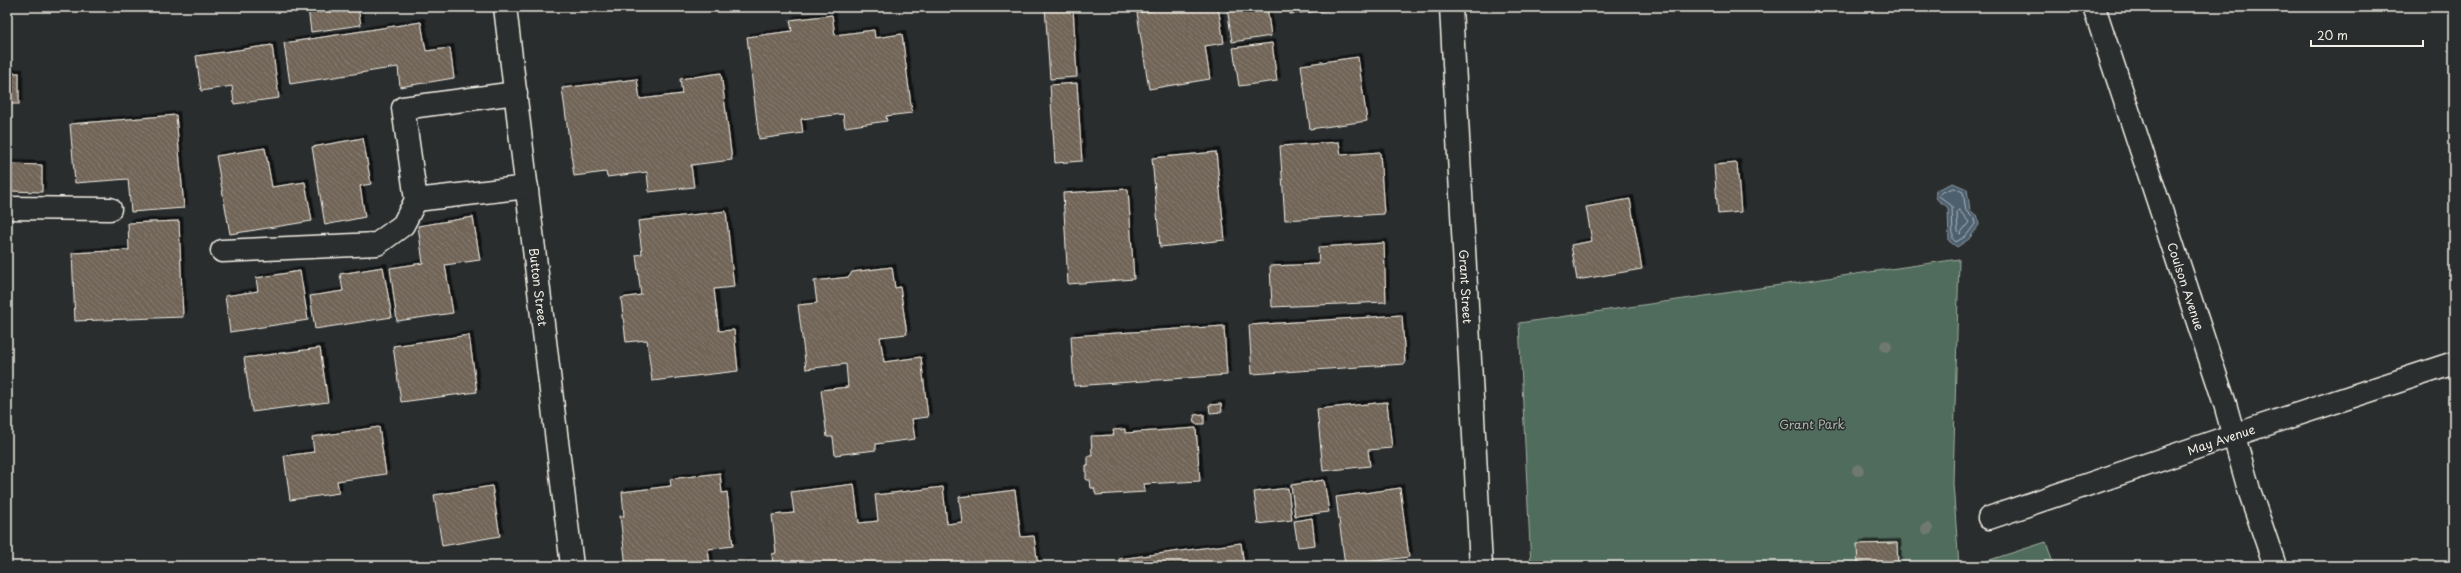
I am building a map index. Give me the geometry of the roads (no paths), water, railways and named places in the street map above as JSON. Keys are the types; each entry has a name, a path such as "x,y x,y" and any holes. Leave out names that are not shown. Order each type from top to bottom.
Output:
{"street":[{"name":"Button Street","path":"506,7 572,566"},
{"name":"Grant Street","path":"1451,7 1481,566"},
{"name":"Coulson Avenue","path":"2094,7 2234,435 2247,484 2275,566"},
{"path":"222,251 377,244 403,225 416,200 403,108 516,93"},
{"path":"416,200 527,187"},
{"path":"7,208 110,209"},
{"name":"May Avenue","path":"1989,518 2234,435 2454,364"}],"water":[{"path":"1953,183 1967,189 1970,210 1978,217 1979,225 1969,239 1957,247 1949,241 1948,208 1936,197 1936,190"}],"park label":[{"name":"Grant Park","path":"1812,424"}]}
